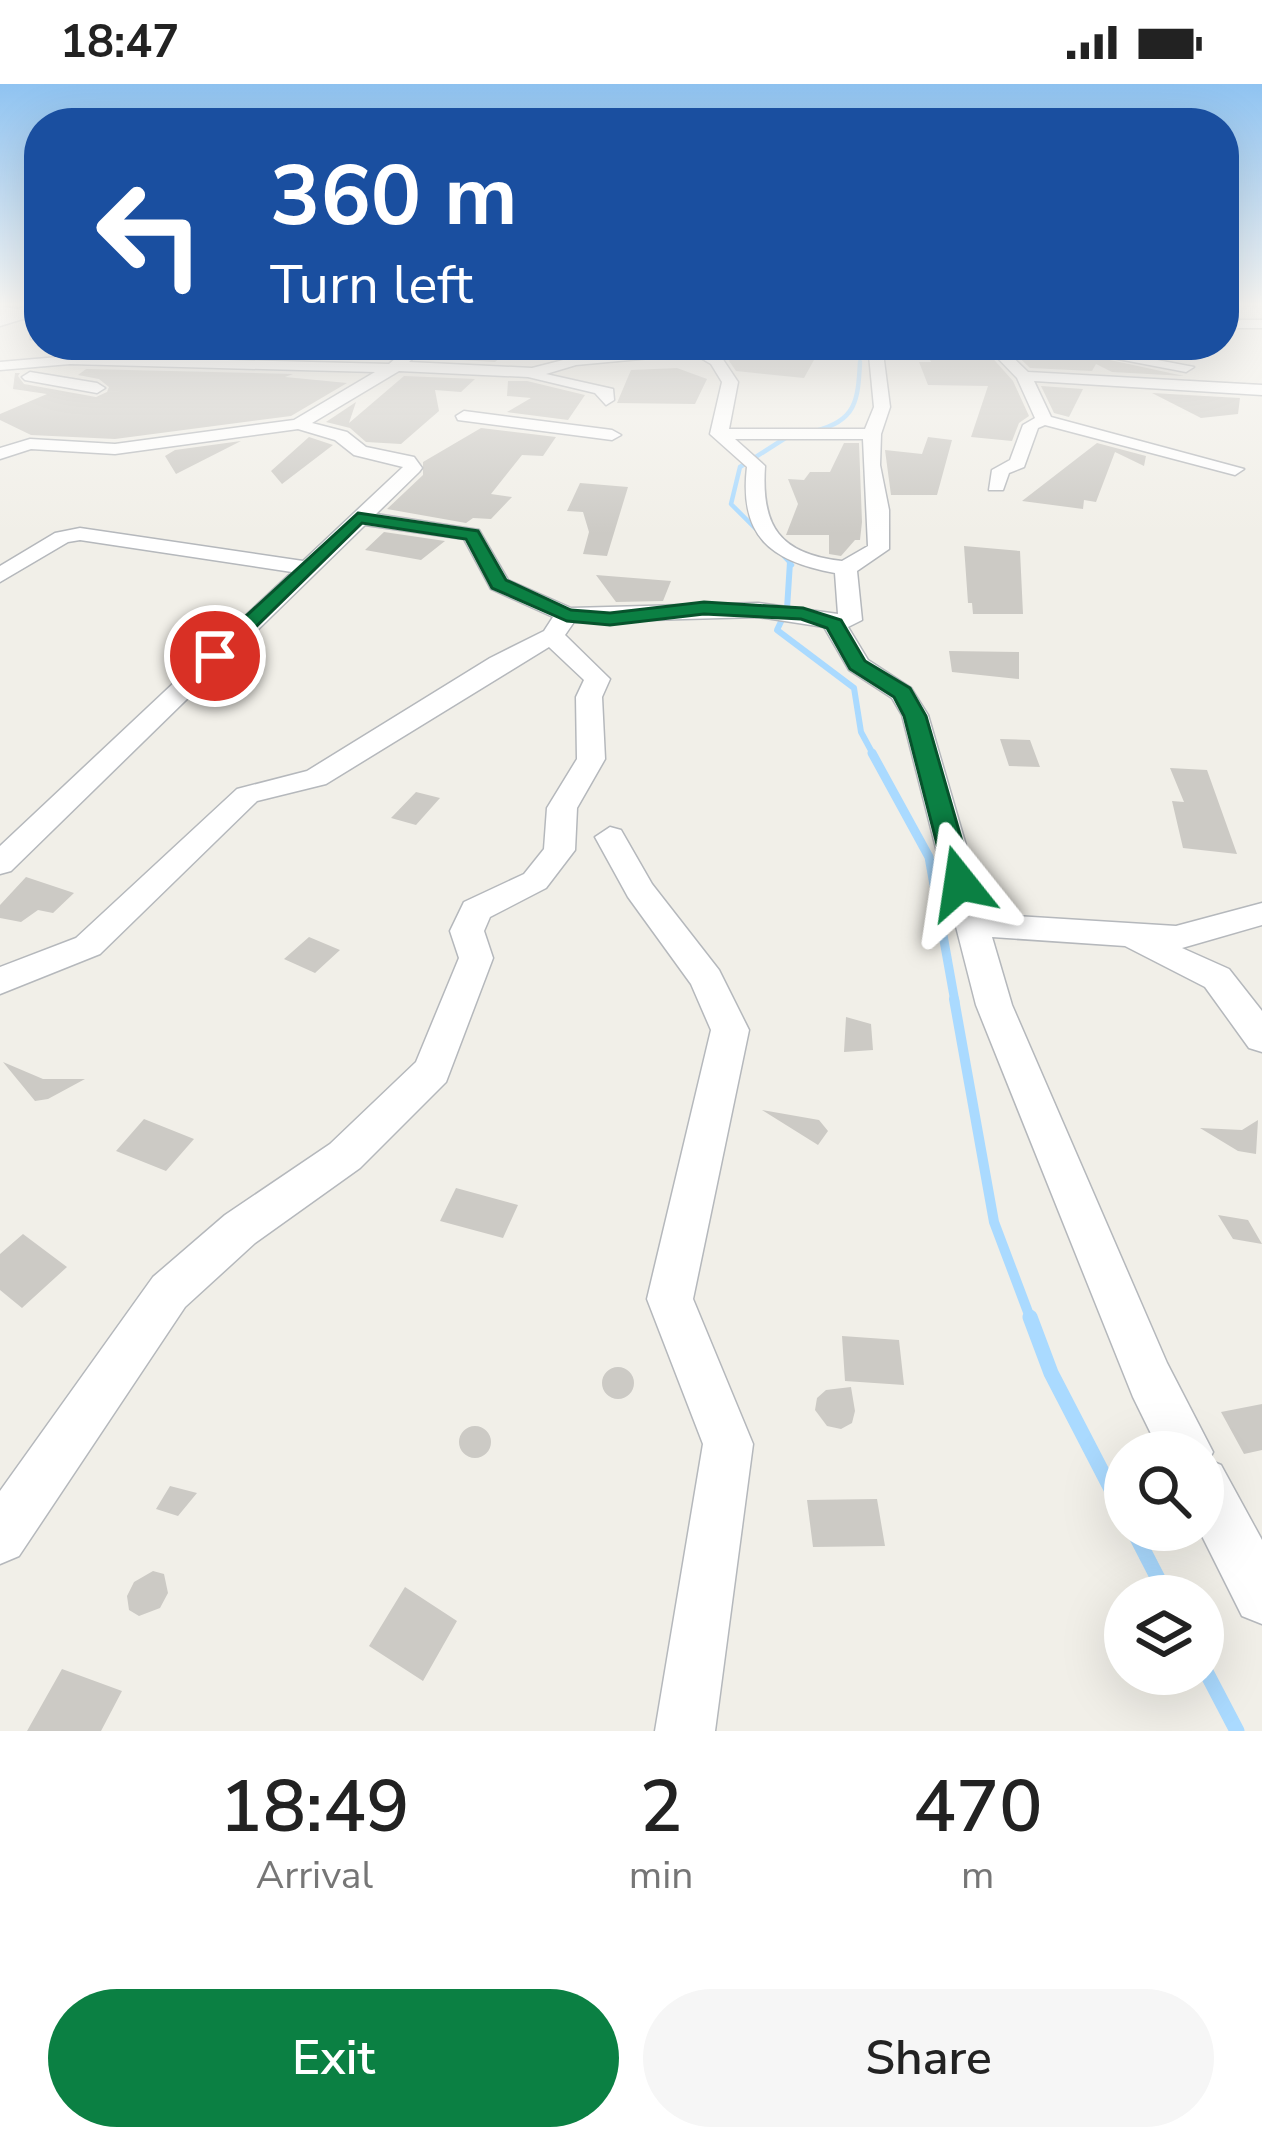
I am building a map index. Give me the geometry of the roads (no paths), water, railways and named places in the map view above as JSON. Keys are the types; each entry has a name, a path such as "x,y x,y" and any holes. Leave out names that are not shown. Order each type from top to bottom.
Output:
{"street":[{"path":"23,380 97,388"},
{"path":"298,424 371,380"},
{"path":"500,386 513,380"},
{"path":"554,380 607,392 606,400"},
{"path":"719,434 729,380"},
{"path":"719,434 756,466 753,509 770,536 791,554 846,568 878,549 872,434 882,407 879,380"},
{"path":"1026,380 1044,420"},
{"path":"1090,380 1262,390"},
{"path":"482,399 462,415 612,435"},
{"path":"996,486 1001,470 1018,463 1031,425 1044,420 1234,469"},
{"path":"0,454 30,443 115,448 298,424 341,436 360,451 412,464 0,864"},
{"path":"719,434 872,434"},
{"path":"0,1537 169,1292 240,1229 345,1156 432,1071 476,958 466,931 476,910 536,881 559,850 562,808 591,759 589,698 597,679 560,626 499,584 472,535 358,518"},
{"path":"0,575 62,537 80,534 307,568"},
{"path":"0,981 88,946 247,795 316,778 560,626 704,608 803,614 834,624 850,620 846,568"},
{"path":"834,624 857,665 902,693 915,716 994,1005 1150,1380 1176,1431"},
{"path":"610,837 639,890 706,979 730,1030 670,1299 728,1444 685,1731"},
{"path":"971,924 1127,938 1196,935 1262,914"},
{"path":"1127,938 1217,978 1262,1038"},
{"path":"1224,1523 1262,1596"}],"waterway":[{"path":"815,431 847,415 859,380"},
{"path":"758,531 731,504 740,467 787,437"},
{"path":"779,551 790,563"},
{"path":"790,563 787,609 777,630 854,688 861,732 874,756"},
{"path":"872,753 929,857 955,1002"},
{"path":"954,999 994,1222 1031,1320"},
{"path":"1030,1317 1051,1373 1104,1475"},
{"path":"1144,1551 1156,1575"},
{"path":"1218,1695 1237,1731"}]}
